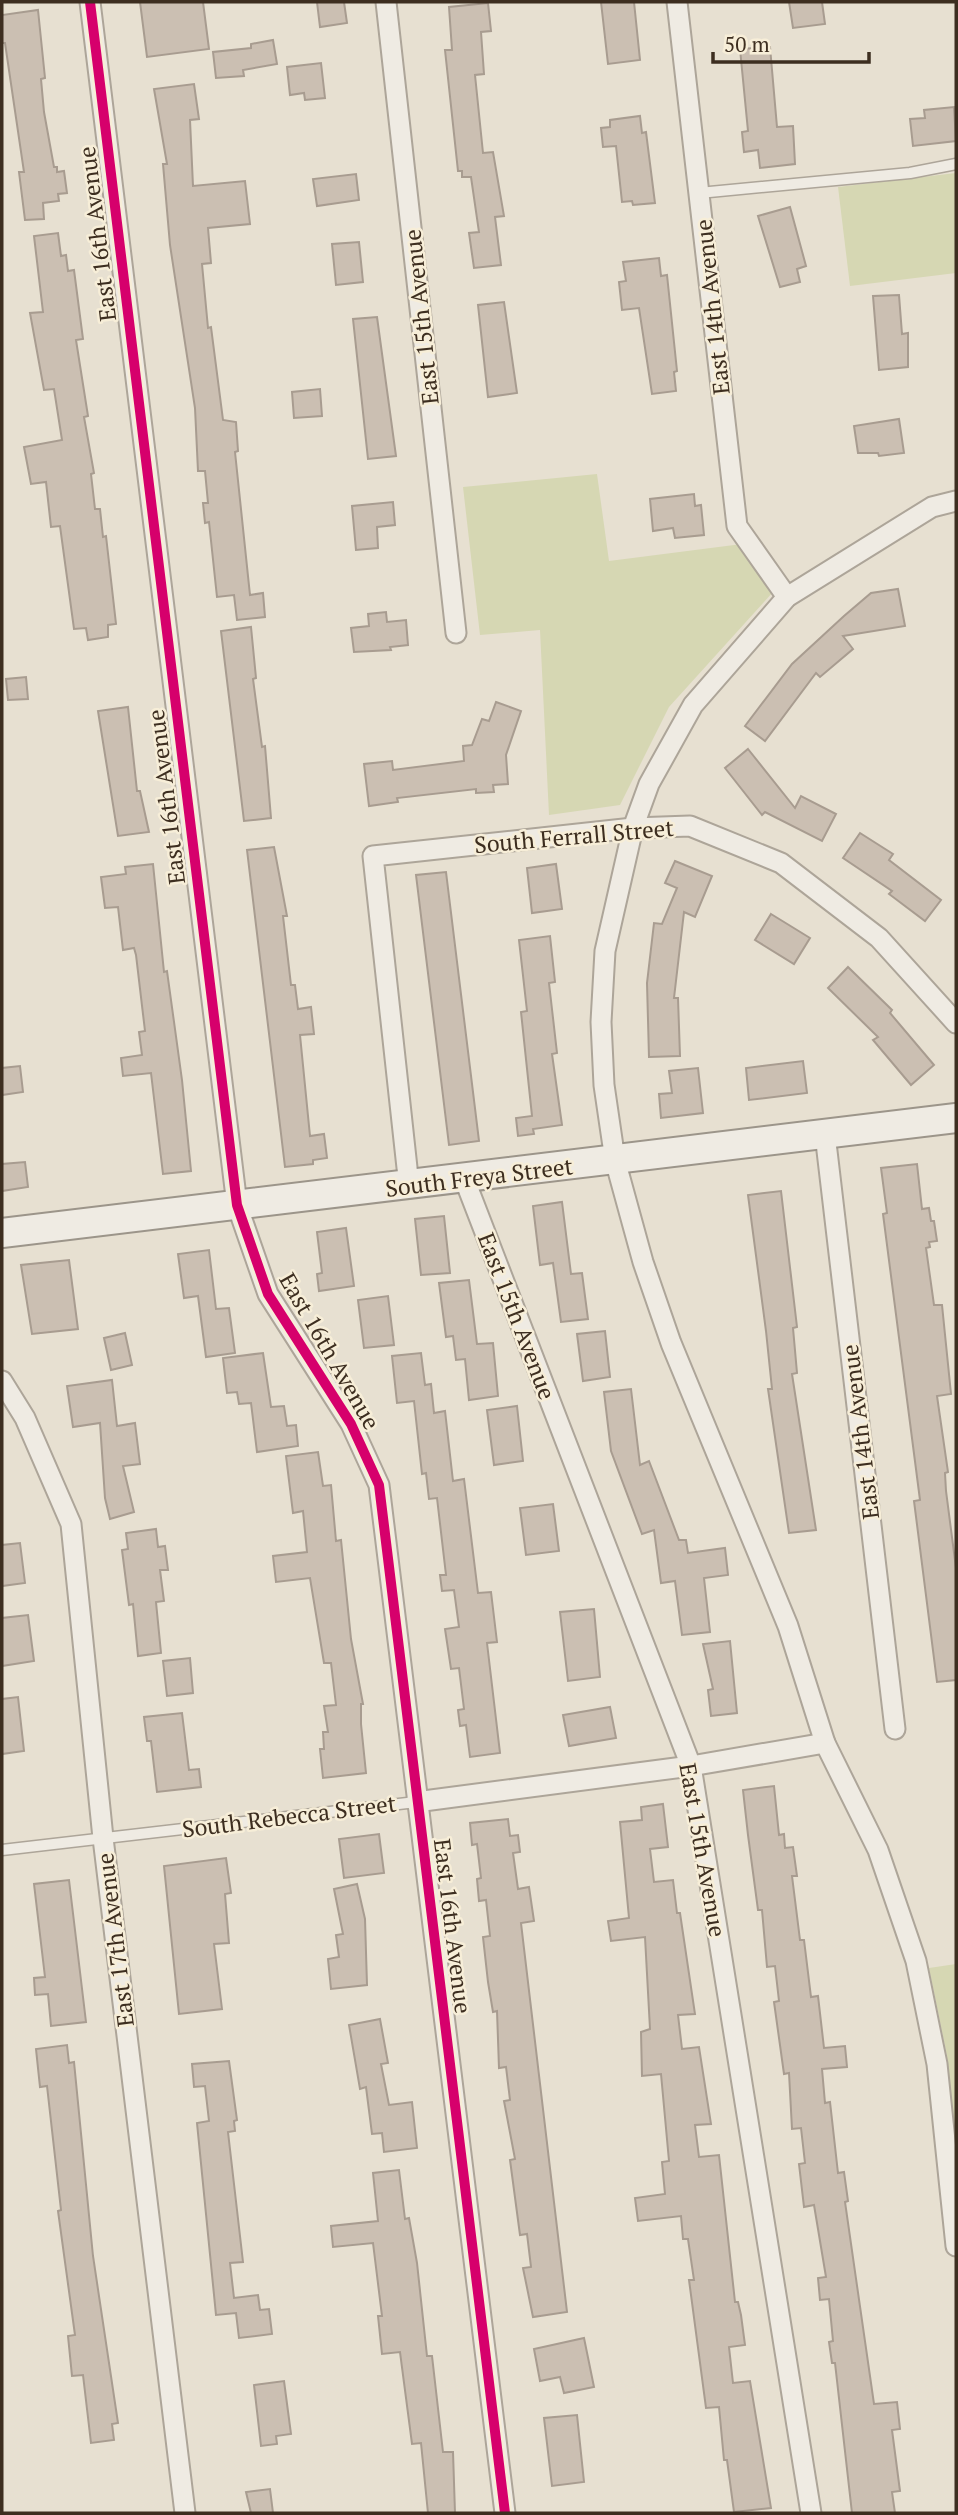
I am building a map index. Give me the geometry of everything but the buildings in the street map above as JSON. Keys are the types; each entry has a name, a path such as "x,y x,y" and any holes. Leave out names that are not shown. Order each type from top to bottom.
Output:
{"main road":[{"name":"South Freya Street","path":"2,1233 956,1118"}],"street":[{"name":"East 16th Avenue","path":"90,2 237,1205 268,1294 351,1424 379,1485 505,2513"},
{"name":"East 15th Avenue","path":"386,2 456,633"},
{"name":"East 14th Avenue","path":"677,2 737,526 786,597"},
{"path":"956,501 932,507 786,597 692,705 649,783 633,828 605,951 603,999 604,1085 615,1160 643,1262 671,1343 788,1626 825,1744 878,1850 916,1961 937,2064 956,2246"},
{"name":"South Ferrall Street","path":"409,1186 373,856 633,828 690,827 782,863 879,938 956,1023"},
{"name":"East 14th Avenue","path":"825,1134 895,1729"},
{"name":"East 15th Avenue","path":"464,1178 691,1766 811,2513"},
{"name":"East 17th Avenue","path":"2,1381 25,1418 71,1524 103,1838 185,2513"},
{"name":"South Rebecca Street","path":"416,1801 691,1766 825,1744"}],"lane":[{"path":"699,193 910,173 956,164"},
{"name":"South Rebecca Street","path":"2,1850 416,1801"}],"green space":[{"path":"956,173 956,273 850,286 838,187"},
{"path":"597,474 609,561 742,544 773,592 669,707 620,805 549,815 540,630 480,635 463,487"},
{"path":"956,1964 956,2142 952,2142 947,2056 929,1968"}],"cycle path":[{"path":"90,2 237,1205 268,1294 351,1424 379,1485 505,2513"}]}
